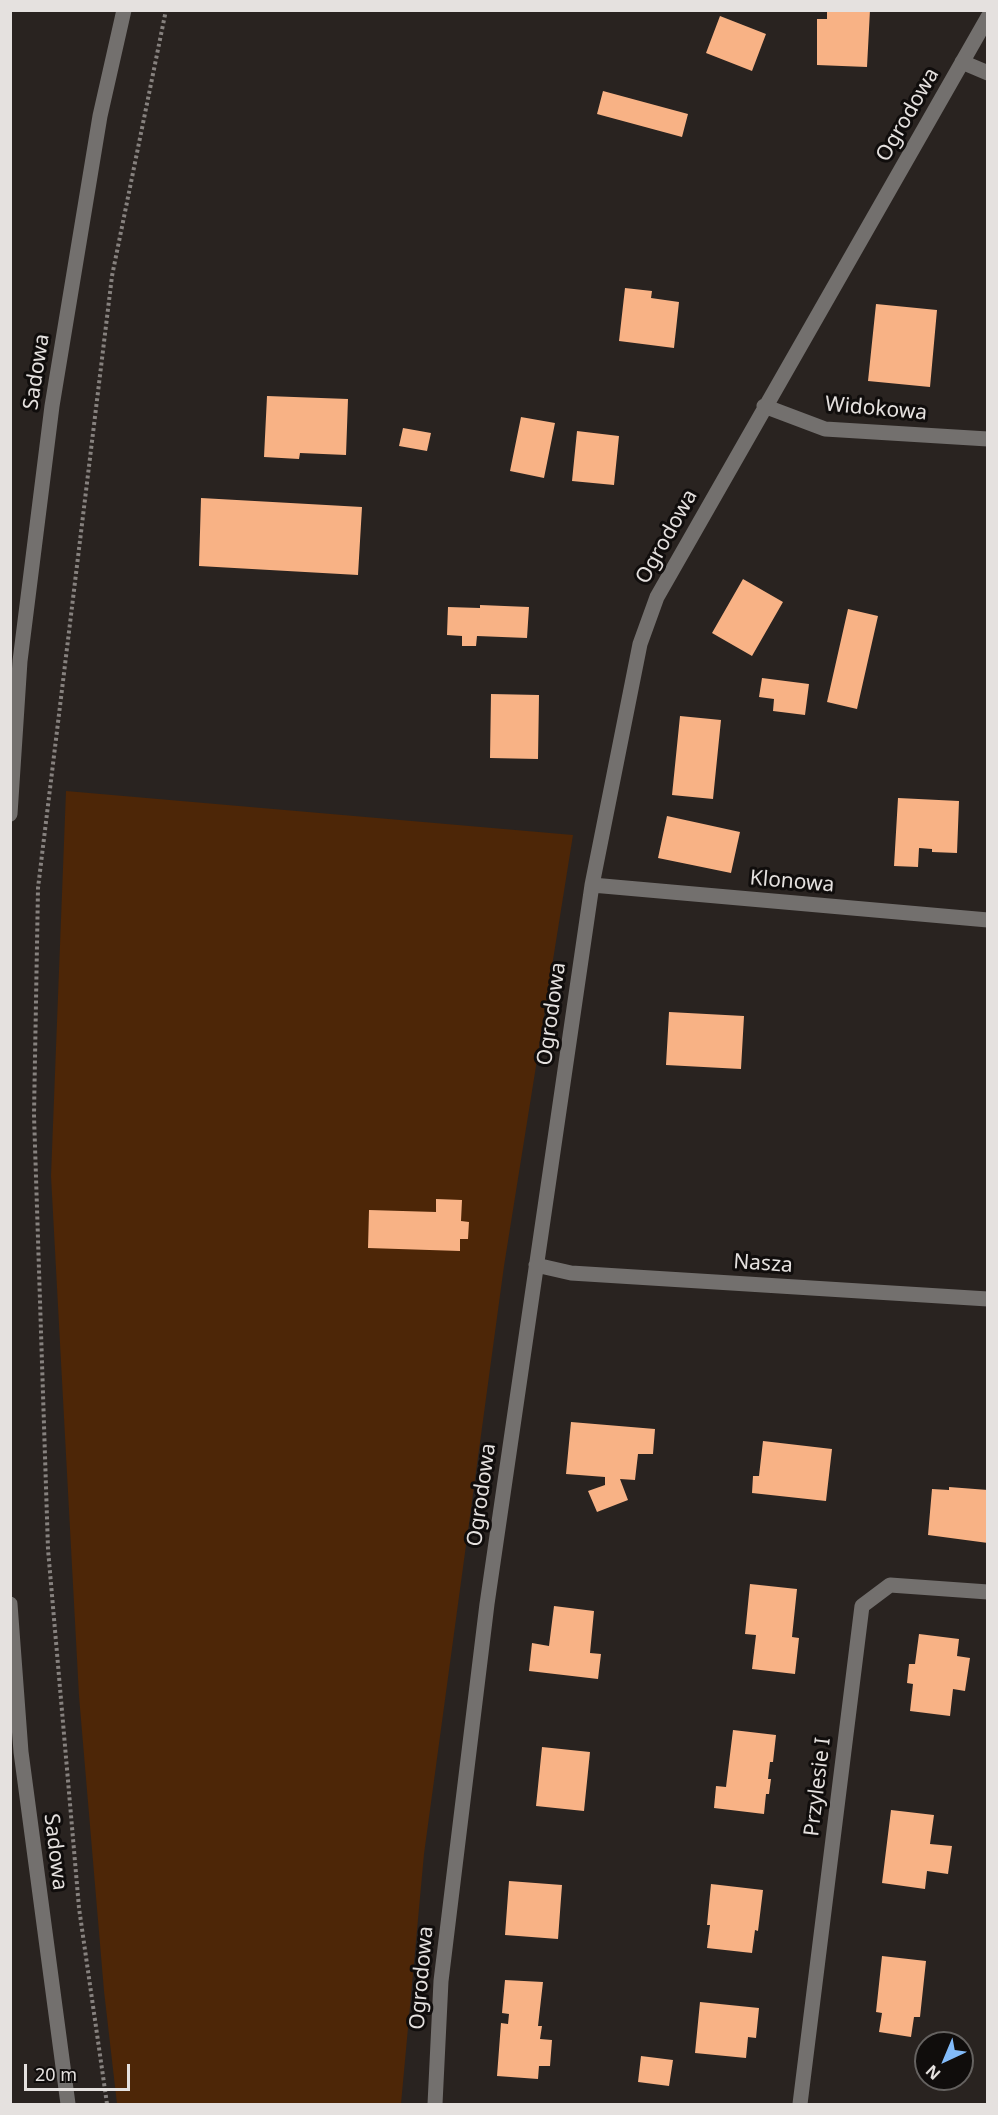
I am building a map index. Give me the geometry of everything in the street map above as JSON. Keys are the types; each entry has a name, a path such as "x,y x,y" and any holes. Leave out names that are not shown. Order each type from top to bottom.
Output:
{"street":[{"name":"Sadowa","path":"10,814 20,661 52,406 100,116 124,10"},
{"name":"Ogrodowa","path":"435,2104 442,1969 487,1604 592,885 640,644 657,597 987,17"},
{"path":"962,62 987,73"},
{"name":"Widokowa","path":"764,406 825,429 987,439"},
{"name":"Klonowa","path":"592,885 987,920"},
{"name":"Nasza","path":"536,1265 571,1273 987,1299"},
{"name":"Przylesie I","path":"800,2104 862,1606 890,1585 987,1592"},
{"name":"Sadowa","path":"10,1604 21,1752 68,2104"}],"path":[{"path":"107,2104 79,1908 48,1550 34,1115 38,888 112,276 166,10"}],"shaded area":[{"path":"66,791 573,835 504,1266 424,1854 401,2104 117,2104 104,1991 79,1696 51,1176"}],"building":[{"path":"827,10 870,10 867,67 817,65 817,19 827,19"},
{"path":"720,16 766,34 752,71 706,53"},
{"path":"603,91 688,114 682,137 597,114"},
{"path":"625,288 652,291 651,298 679,302 674,348 619,341"},
{"path":"876,304 937,310 930,387 868,381"},
{"path":"267,396 348,399 346,455 300,453 299,459 264,457"},
{"path":"521,417 555,423 544,478 510,471"},
{"path":"403,428 431,433 427,451 399,446"},
{"path":"577,431 619,436 614,485 572,481"},
{"path":"201,498 362,507 358,575 199,566"},
{"path":"743,579 783,602 752,656 712,633"},
{"path":"480,605 529,607 527,638 477,636 476,646 462,646 462,636 447,635 448,607 480,608"},
{"path":"848,609 878,616 857,709 827,702"},
{"path":"762,678 809,684 805,715 773,711 774,699 759,697"},
{"path":"491,694 539,695 538,759 490,758"},
{"path":"680,716 721,720 713,799 672,795"},
{"path":"898,798 959,801 957,853 932,852 932,849 919,848 918,867 894,866"},
{"path":"667,816 740,832 731,873 658,858"},
{"path":"669,1012 744,1016 741,1069 666,1065"},
{"path":"436,1199 462,1200 461,1221 469,1222 468,1239 460,1239 460,1251 368,1248 369,1210 436,1212"},
{"path":"571,1422 655,1429 653,1454 638,1454 635,1480 620,1479 628,1500 597,1512 588,1491 605,1485 605,1477 566,1474"},
{"path":"763,1441 832,1449 826,1501 752,1493 753,1476 759,1476"},
{"path":"949,1487 988,1490 988,1543 928,1535 932,1489 949,1490"},
{"path":"750,1584 797,1589 792,1637 799,1638 795,1674 752,1669 756,1635 745,1634"},
{"path":"554,1606 594,1611 590,1653 601,1654 598,1679 529,1671 532,1643 549,1646"},
{"path":"919,1634 959,1639 957,1656 970,1658 965,1691 953,1689 950,1716 910,1711 913,1684 907,1683 909,1664 915,1664"},
{"path":"733,1730 776,1735 773,1762 770,1762 769,1794 766,1794 764,1814 714,1808 716,1786 726,1787"},
{"path":"542,1747 590,1752 584,1811 536,1806"},
{"path":"891,1810 934,1815 930,1844 952,1846 948,1874 927,1871 925,1889 882,1883"},
{"path":"509,1881 562,1885 558,1939 505,1935"},
{"path":"711,1884 763,1890 758,1931 755,1930 752,1953 707,1948"},
{"path":"882,1956 926,1961 920,2017 914,2017 911,2037 879,2032 882,2013 876,2012"},
{"path":"505,1980 543,1982 538,2026 542,2026 540,2039 552,2040 550,2066 539,2066 538,2079 497,2076 501,2023 508,2024 509,2014 502,2013"},
{"path":"700,2002 759,2008 756,2038 748,2037 746,2058 695,2053"},
{"path":"641,2056 673,2060 669,2086 638,2082"}]}
